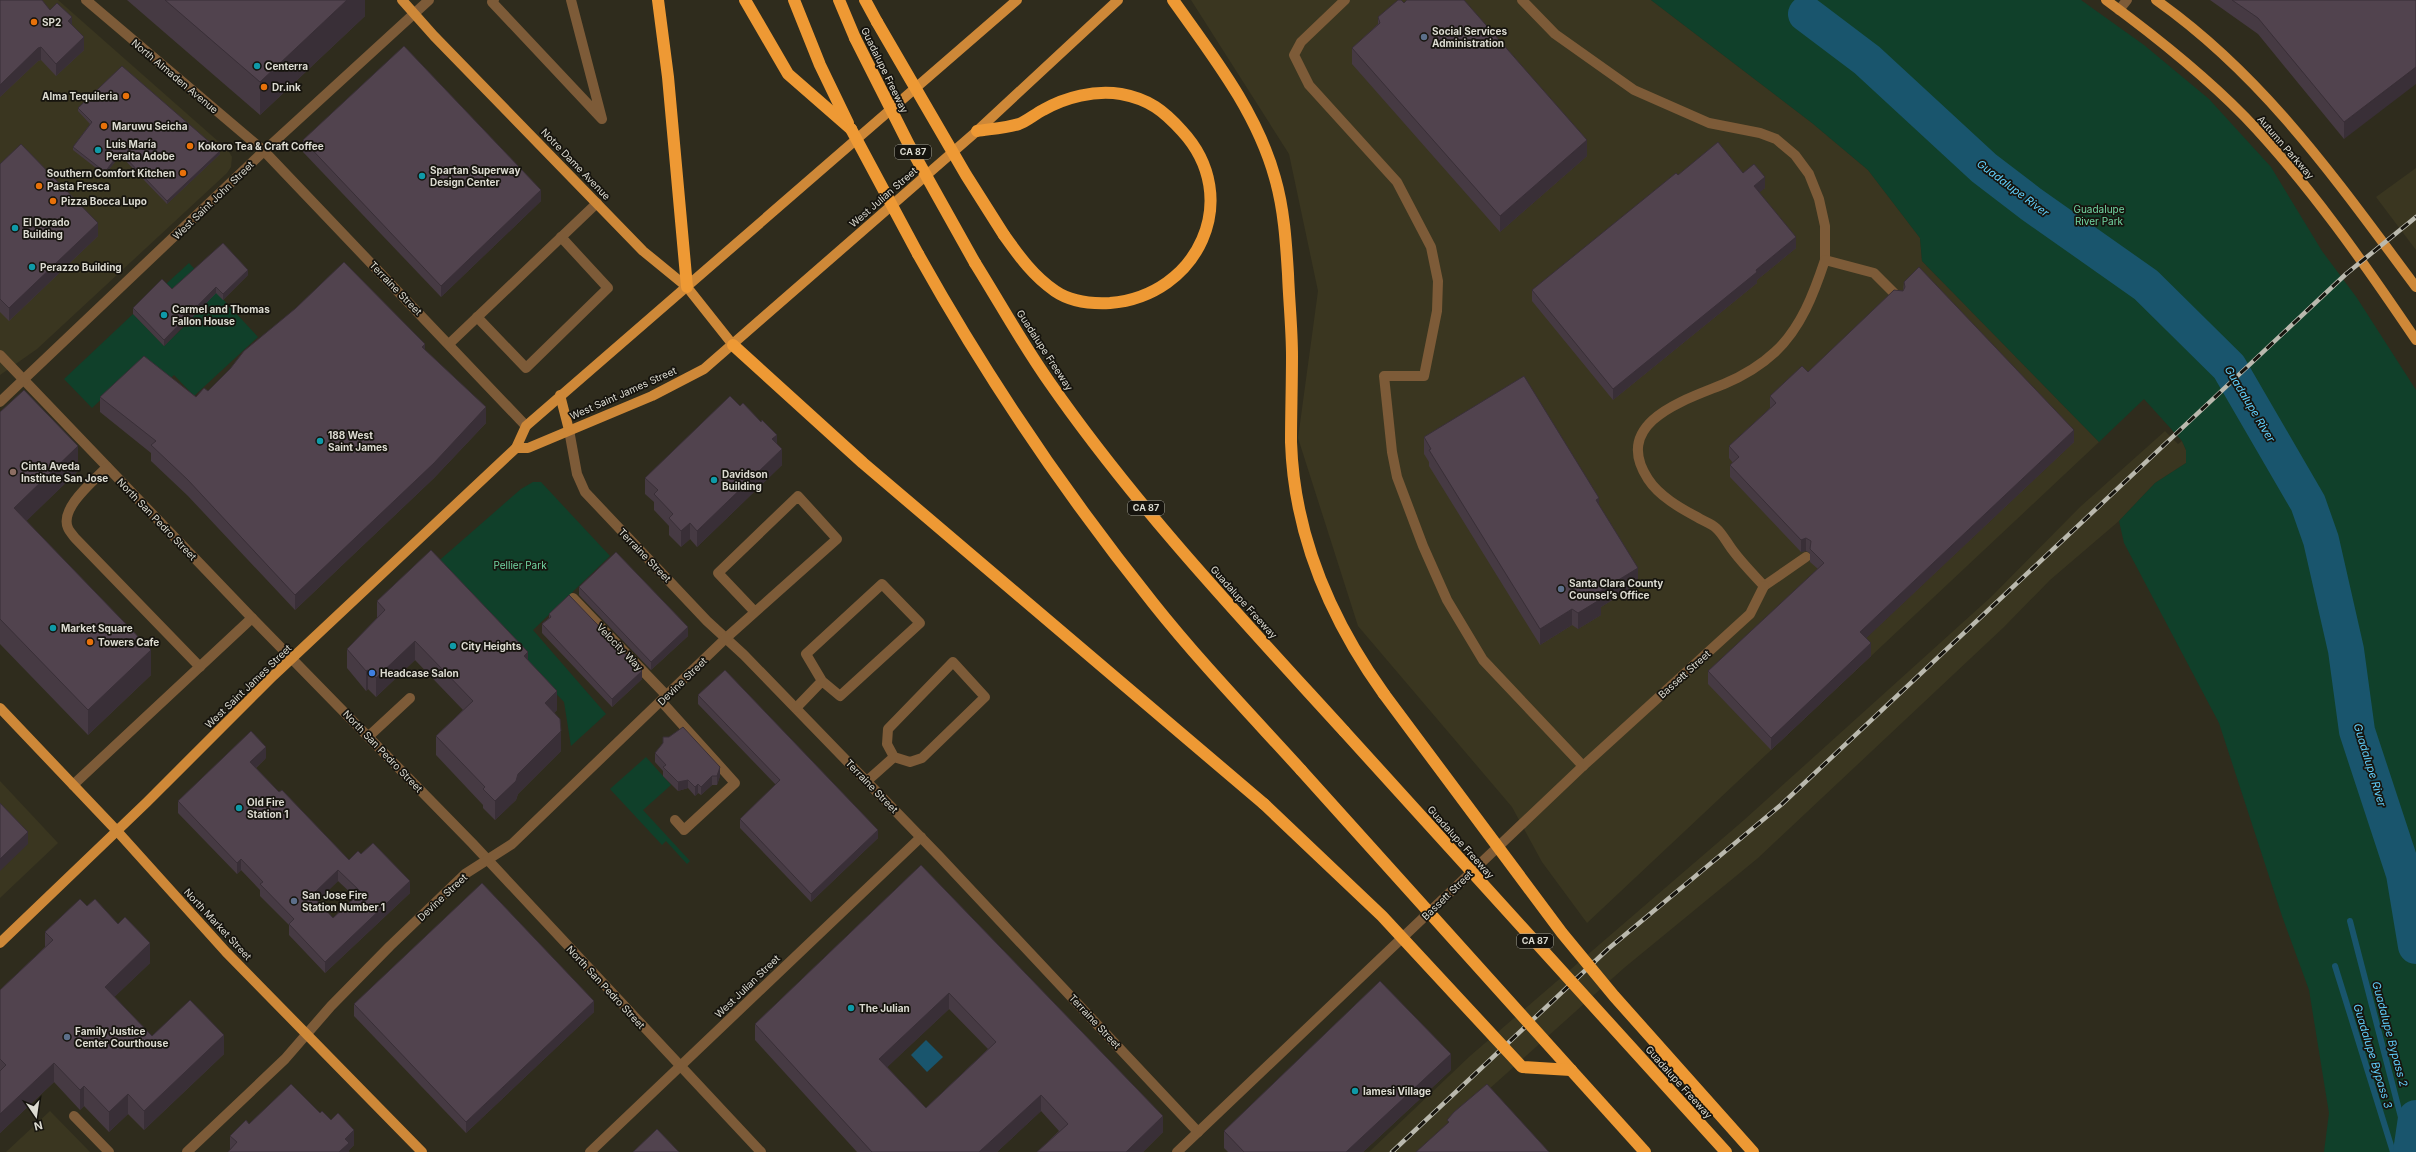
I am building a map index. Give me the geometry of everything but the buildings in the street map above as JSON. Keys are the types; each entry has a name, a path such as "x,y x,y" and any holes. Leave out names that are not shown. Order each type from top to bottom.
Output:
{"highway":[{"path":"658,0 668,77 687,287"},
{"path":"745,0 788,74 851,129"},
{"path":"794,0 820,65 851,129 941,296 1030,437 1103,537 1153,603 1205,665 1645,1152"},
{"name":"Guadalupe Freeway","path":"839,0 855,38 910,145 975,263 1050,383 1131,490 1190,560 1726,1152"},
{"path":"865,0 966,176 1004,235 1028,267 1056,292 1075,301 1096,304 1120,302 1140,297 1167,283 1190,263 1202,242 1210,216 1210,185 1198,154 1187,136 1162,110 1140,99 1121,94 1086,95 1073,98 1044,109 1019,124 977,131"},
{"path":"1173,0 1234,89 1256,128 1275,177 1283,213 1287,255 1292,354 1291,443 1297,499 1314,565 1335,614 1358,658 1562,932 1614,996 1754,1152"},
{"path":"733,345 863,463 1264,804 1382,916 1522,1067 1571,1070"}],"main road":[{"name":"Notre Dame Avenue","path":"402,0 434,36 643,251 687,287 733,345"},
{"path":"687,287 1018,0"},
{"name":"West Julian Street","path":"733,345 977,131 1118,0"},
{"name":"Autumn Parkway","path":"2106,0 2192,66 2245,117 2298,177 2378,285 2416,340"},
{"name":"Autumn Parkway","path":"2156,0 2236,66 2269,98 2323,162 2416,287"},
{"name":"West Saint James Street","path":"0,943 117,831 273,676 294,659 516,448 526,426 560,395 687,287"},
{"name":"West Saint James Street","path":"516,448 528,448 631,405 704,369 733,345"},
{"path":"560,395 569,430"},
{"name":"North Market Street","path":"0,708 117,831 226,952 422,1152"}],"street":[{"name":"North Almaden Avenue","path":"86,0 264,151"},
{"name":"West Saint John Street","path":"0,402 264,151 429,0"},
{"path":"494,0 492,2 602,119 571,0"},
{"path":"1345,0 1301,42 1294,55 1308,85 1396,182 1431,247 1438,281 1437,311 1424,376 1384,376 1392,452 1397,477 1423,546 1447,600 1483,660 1583,766"},
{"path":"1522,0 1554,34 1634,90 1709,123 1760,132 1776,139 1795,155 1809,174 1819,199 1825,226 1826,260 1795,329 1776,351 1750,371 1684,399 1666,409 1648,425 1640,436 1638,449 1648,479 1671,503 1716,528 1764,586 1806,557"},
{"path":"2120,10 2127,0"},
{"name":"Terraine Street","path":"264,151 526,426"},
{"path":"449,344 597,203"},
{"path":"477,317 526,368 608,288 561,237"},
{"path":"1826,260 1874,273 1899,298"},
{"name":"North San Pedro Street","path":"0,355 252,618 294,659 487,859 761,1152"},
{"name":"Terraine Street","path":"569,430 577,474 585,492 867,781 1198,1132"},
{"path":"107,467 71,505 66,517 67,527 75,538 200,667"},
{"name":"Devine Street","path":"187,1152 308,1034 331,1006 390,946 465,874 512,844 726,638 837,539 798,496 718,573 755,612"},
{"path":"882,584 920,623 840,696 822,681 806,654 882,584"},
{"name":"Bassett Street","path":"1177,1152 1583,766 1750,614 1764,586"},
{"name":"Velocity Way","path":"573,598 663,698 735,783 684,830 675,820"},
{"path":"74,786 252,618"},
{"path":"953,662 985,697 922,758 910,762 894,757 887,744 888,729 953,662"},
{"path":"796,708 822,681"},
{"path":"369,736 410,698"},
{"path":"867,781 894,757"},
{"name":"West Julian Street","path":"590,1152 921,838"},
{"path":"74,1116 109,1152"}],"shaded area":[{"path":"0,0 58,0 228,150 232,157 231,167 227,173 37,349 0,375"},
{"path":"1191,0 1651,0 1812,123 1868,170 1920,238 1922,261 2099,442 1587,923 1542,862 1512,807 1358,626 1298,438 1318,291 1289,154"},
{"path":"2416,168 2416,250 2376,197"},
{"path":"2165,431 2178,444 2182,441 2186,450 2186,463 2155,483 2119,521 2050,580 2004,627 1758,858 1624,968 1488,1090 1426,1152 1369,1152 1470,1056 1744,820 1991,597 2080,507"},
{"path":"0,781 58,843 0,898"},
{"path":"50,1111 90,1152 6,1152"}],"green space":[{"name":"Guadalupe River Park","path":"1651,0 2081,0 2144,45 2209,99 2271,167 2322,251 2357,298 2416,390 2416,1152 2324,1152 2329,1113 2309,990 2282,916 2219,723 2124,543 2119,521 2155,483 2186,463 2186,450 2182,441 2144,399 2099,442 1922,261 1920,238 1868,170 1812,123"},
{"path":"189,263 258,337 194,396 174,375 166,382 144,359 92,408 64,379 133,314 164,346 193,318 172,295 166,284"},
{"name":"Pellier Park","path":"533,482 541,482 610,556 533,630 606,714 571,746 564,702 434,565 521,489"},
{"path":"646,757 671,785 643,810 690,861 687,864 666,841 662,845 610,789"}],"water":[{"path":"926,1040 943,1057 927,1072 911,1055"}],"waterway":[{"name":"Guadalupe River","path":"1806,14 1867,60 1984,168 2031,204 2146,285 2229,367 2308,503 2321,540 2346,650 2357,731 2404,874 2416,946"},
{"name":"Guadalupe Bypass 2","path":"2350,921 2410,1152"},
{"name":"Guadalupe Bypass 3","path":"2335,966 2393,1152"},
{"name":"Guadalupe River","path":"2411,1152 2416,1118"}],"railway":[{"path":"1392,1152 1608,949 1782,804 2346,274 2416,217"}],"place":[{"name":"SP2","path":"34,22"},
{"name":"Social Services Administration","path":"1424,37"},
{"name":"Centerra","path":"257,66"},
{"name":"Dr.ink","path":"264,87"},
{"name":"Alma Tequileria","path":"126,96"},
{"name":"Maruwu Seicha","path":"104,126"},
{"name":"Kokoro Tea & Craft Coffee","path":"190,146"},
{"name":"Luis María Peralta Adobe","path":"98,150"},
{"name":"Southern Comfort Kitchen","path":"183,173"},
{"name":"Spartan Superway Design Center","path":"422,176"},
{"name":"Pasta Fresca","path":"39,186"},
{"name":"Pizza Bocca Lupo","path":"53,201"},
{"name":"El Dorado Building","path":"15,228"},
{"name":"Perazzo Building","path":"32,267"},
{"name":"Carmel and Thomas Fallon House","path":"164,315"},
{"name":"188 West Saint James","path":"320,441"},
{"name":"Cinta Aveda Institute San Jose","path":"13,472"},
{"name":"Davidson Building","path":"714,480"},
{"name":"Santa Clara County Counsel’s Office","path":"1561,589"},
{"name":"Market Square","path":"53,628"},
{"name":"Towers Cafe","path":"90,642"},
{"name":"City Heights","path":"453,646"},
{"name":"Headcase Salon","path":"372,673"},
{"name":"Old Fire Station 1","path":"239,808"},
{"name":"San Jose Fire Station Number 1","path":"294,901"},
{"name":"The Julian","path":"851,1008"},
{"name":"Family Justice Center Courthouse","path":"67,1037"},
{"name":"Iamesi Village","path":"1355,1091"}]}
